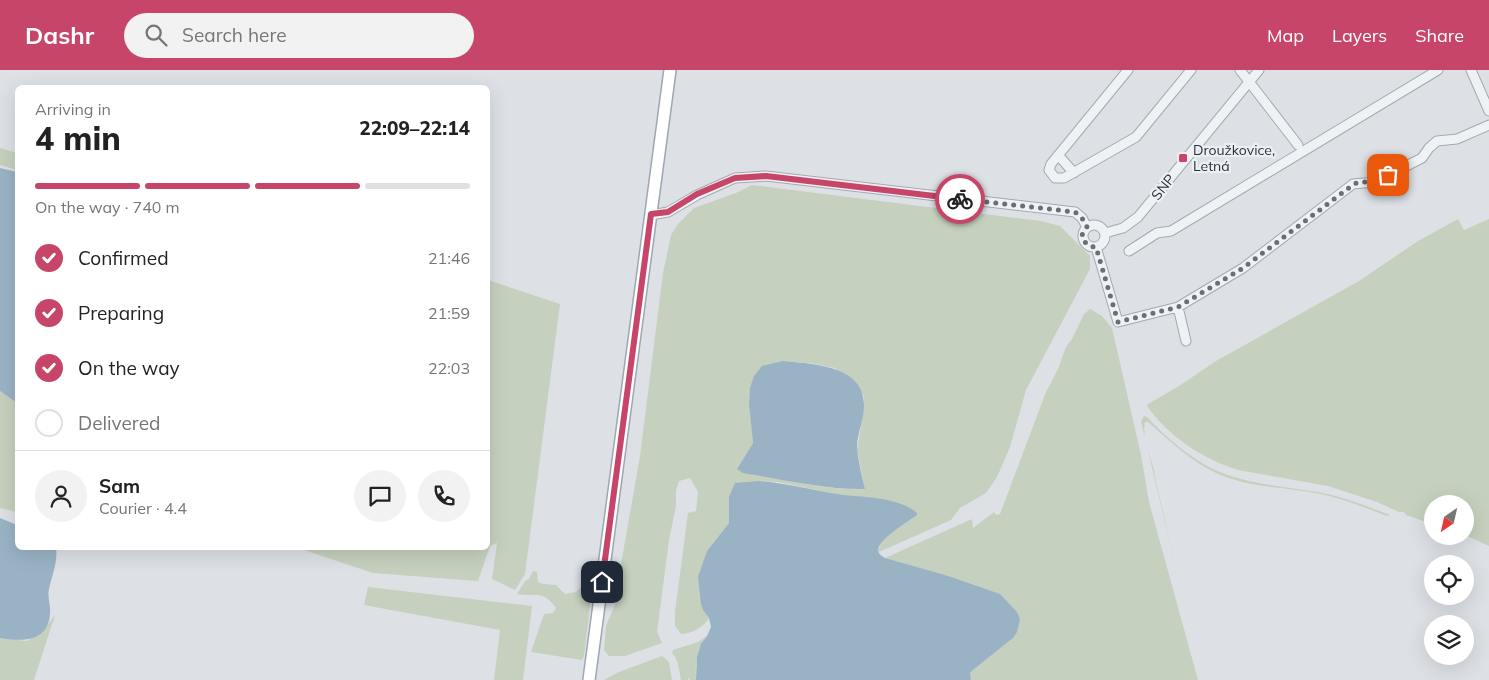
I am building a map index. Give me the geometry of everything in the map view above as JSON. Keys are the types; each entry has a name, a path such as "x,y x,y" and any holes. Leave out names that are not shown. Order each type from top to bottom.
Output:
{"main road":[{"path":"589,679 670,70"}],"street":[{"path":"1128,70 1058,155 1050,167 1052,176 1061,180 1136,137 1191,70"},
{"path":"1240,70 1298,144"},
{"name":"SNP","path":"1105,233 1123,228 1138,217 1259,70"},
{"path":"1129,251 1157,233 1171,231 1438,70"},
{"path":"1471,70 1489,111"},
{"path":"1096,247 1118,322 1178,307 1243,268 1354,184 1359,182 1375,182 1422,158 1437,141 1457,139 1489,126"},
{"path":"1058,155 1074,173"},
{"path":"651,214 668,212 697,194 735,178 766,176 1075,212 1082,218 1087,227"},
{"path":"1090,225 1099,226 1105,233 1104,242 1096,247 1091,247 1084,241 1082,235 1090,225"},
{"path":"1178,307 1186,341"}],"green space":[{"path":"0,148 15,152 15,169 0,165"},
{"path":"752,185 1041,221 1060,226 1090,256 1090,269 1026,390 1010,447 997,477 986,493 960,508 951,520 879,552 883,540 888,535 917,515 890,501 837,494 778,482 758,481 729,497 729,523 707,551 703,610 709,618 697,629 681,634 675,626 675,612 688,513 696,511 698,492 690,478 679,481 676,491 676,506 669,540 657,631 662,643 625,656 609,656 604,650 606,626 617,600 620,570 640,456 663,273 671,235 678,224 694,208 736,193","holes":["783,361 810,363 835,368 864,396 864,408 857,450 865,489 817,486 737,469 753,443 749,395"]},
{"path":"1458,219 1464,230 1489,219 1489,546 1474,539 1474,495 1424,495 1424,521 1377,502 1328,486 1238,470 1212,460 1176,437 1147,406 1216,361 1359,281 1418,241"},
{"path":"490,281 560,304 525,574 515,590 492,579 497,543 490,546"},
{"path":"1090,309 1102,316 1112,328 1141,455 1149,502 1198,680 971,680 970,673 973,670 1013,638 1000,594 885,558 972,519 973,528 994,512 996,515 1000,514 1046,392 1058,369 1066,347 1084,314"},
{"path":"0,391 15,402 15,512 0,508"},
{"path":"1144,416 1186,452 1204,464 1225,474 1264,484 1336,496 1390,515 1387,516 1330,496 1241,482 1228,478 1206,468 1188,456 1148,422 1145,422 1144,428 1146,440 1141,421"},
{"path":"1147,446 1154,470 1178,577"},
{"path":"304,550 489,550 478,581 373,573"},
{"path":"533,571 537,572 538,582 556,585 565,594 576,592 594,574 582,660 531,652 544,614 553,613 556,608 547,598 542,596 517,594"},
{"path":"368,587 532,606 523,680 494,680 500,630 364,605"},
{"path":"55,615 34,680 0,680 0,638 27,641 43,631"},
{"path":"707,636 697,657 696,680 690,680 689,677 688,680 681,680 677,662 672,653 673,650 698,642"},
{"path":"662,656 669,662 672,680 604,680 619,672"}],"water":[{"path":"0,168 15,172 15,402 0,391"},
{"path":"783,361 835,369 856,382 862,392 864,406 857,447 865,489 804,484 743,473 737,469 753,443 749,403 750,388 754,376 762,366"},
{"path":"758,481 879,499 900,503 909,507 917,515 881,543 879,553 885,558 948,576 1000,594 1017,612 1020,619 1017,632 1013,638 970,673 971,680 696,680 697,657 701,644 711,627 709,618 701,604 698,577 707,551 729,523 729,497 735,483"},
{"path":"0,518 15,524 15,550 56,550 56,553 49,592 50,610 45,630 33,638 17,640 0,638"}],"way so far":[{"path":"960,199 1075,212 1082,218 1087,227 1082,235 1084,241 1091,247 1096,247 1118,322 1178,307 1243,268 1354,184 1359,182 1375,182 1388,175"}],"place":[{"name":"Droužkovice, Letná","path":"1183,158"}],"route":[{"path":"602,582 651,214 668,212 697,194 735,178 766,176 960,199"}]}
